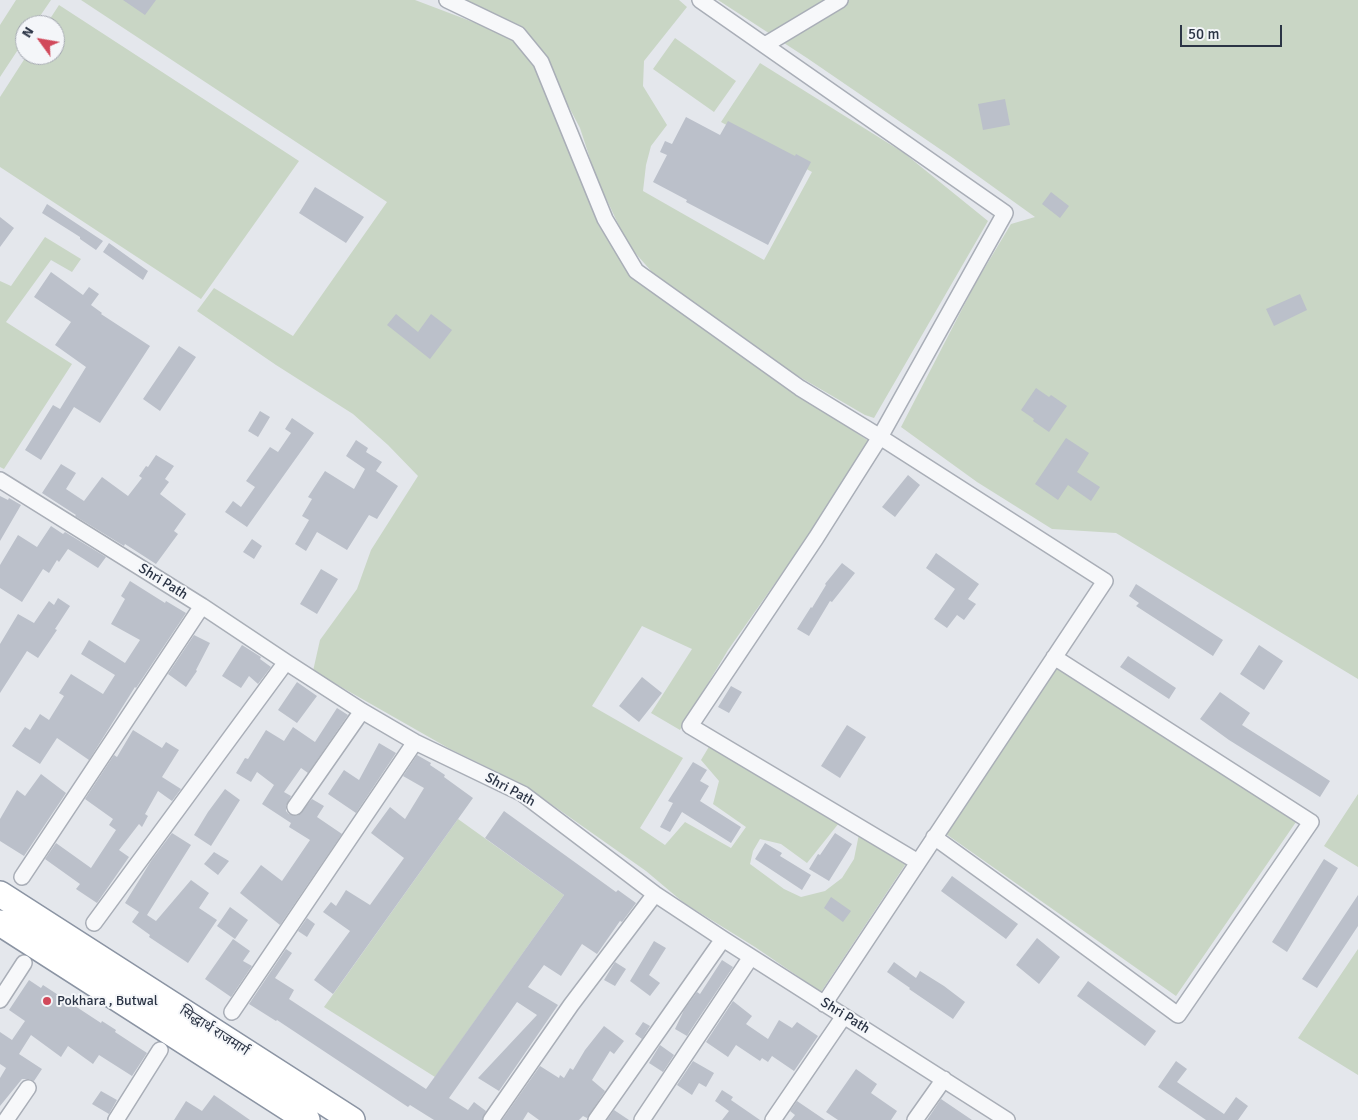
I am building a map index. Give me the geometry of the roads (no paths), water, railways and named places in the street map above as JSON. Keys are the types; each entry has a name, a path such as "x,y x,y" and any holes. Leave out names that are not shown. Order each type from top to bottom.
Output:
{"highway":[{"name":"सिद्धार्थ राजमार्ग","path":"0,894 352,1120"},
{"name":"सिद्धार्थ राजमार्ग","path":"0,923 307,1120"}],"street":[{"path":"447,0 518,34 542,62 605,219 636,271 800,388 880,437 1104,581 824,1004"},
{"path":"700,0 1005,213 880,437 816,538 690,726 918,862"},
{"path":"765,45 840,0"},
{"name":"Shri Path","path":"0,480 202,606 362,711 415,742 523,794 655,894 824,1004 944,1079 999,1118"},
{"path":"22,876 202,606"},
{"path":"934,837 1178,1015 1311,822 1054,657"},
{"path":"94,923 286,662"},
{"path":"295,806 362,711"},
{"path":"232,1012 415,742"},
{"path":"492,1120 571,1006 655,894"},
{"path":"596,1120 723,939"},
{"path":"642,1120 751,957"},
{"path":"0,1000 24,963"},
{"path":"773,1120 844,1016"},
{"path":"116,1120 160,1050"},
{"path":"915,1120 944,1079"},
{"path":"6,1120 28,1088"}],"place":[{"name":"Pokhara , Butwal","path":"47,1001"}]}
